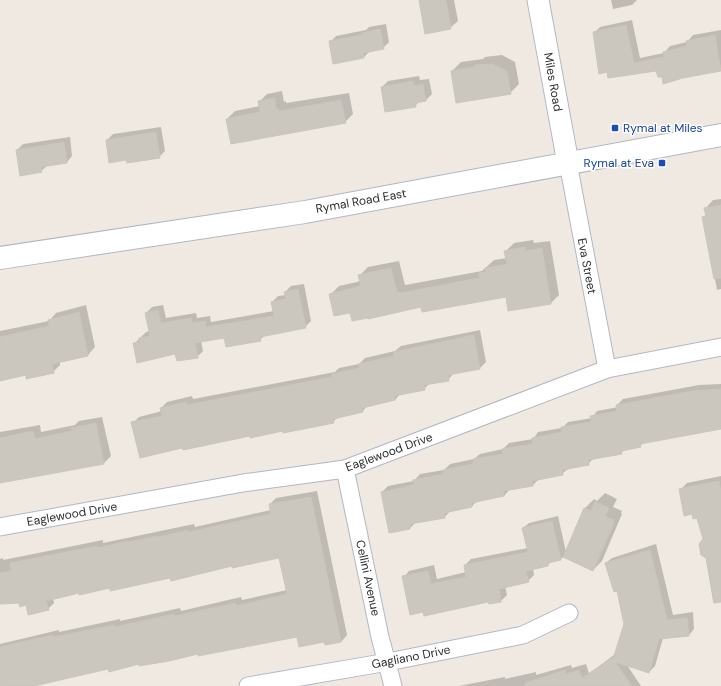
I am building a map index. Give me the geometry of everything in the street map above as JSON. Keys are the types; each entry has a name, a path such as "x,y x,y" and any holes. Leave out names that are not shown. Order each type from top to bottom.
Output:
{"main road":[{"name":"Rymal Road East","path":"0,258 305,212 721,135"}],"street":[{"name":"Miles Road","path":"538,0 568,164"},
{"name":"Eva Street","path":"568,164 607,369"},
{"name":"Eaglewood Drive","path":"0,527 243,483 345,469 607,369 721,347"},
{"name":"Cellini Avenue","path":"345,469 380,637 388,662 393,686"},
{"name":"Gagliano Drive","path":"248,686 388,662 523,635 569,613"}],"building":[{"path":"419,0 446,0 451,29 425,34"},
{"path":"626,25 634,63 664,57 663,52 687,46 686,41 715,35 721,71 683,78 663,84 662,77 658,77 656,71 608,78 607,72 599,74 593,32"},
{"path":"380,29 384,49 363,53 364,58 333,64 329,41 362,35 362,33"},
{"path":"492,64 507,71 511,94 456,103 451,71 474,67 475,65"},
{"path":"413,81 414,86 423,84 426,101 415,103 416,107 385,112 381,87"},
{"path":"275,98 276,109 278,108 279,111 341,100 346,123 231,144 226,119 260,112 258,101"},
{"path":"156,132 160,158 127,163 126,160 109,163 106,140"},
{"path":"64,142 67,163 41,167 42,172 20,176 16,150"},
{"path":"721,205 721,278 714,279 702,217 706,216 704,208"},
{"path":"525,247 526,251 542,248 551,304 508,311 506,297 422,312 421,307 368,319 352,321 350,313 334,316 329,294 361,286 358,275 391,268 397,292 400,293 479,278 479,273 486,272 485,268 507,264 504,251"},
{"path":"298,289 306,328 260,337 261,341 226,347 224,338 195,343 198,358 177,361 175,354 137,363 133,343 140,342 139,338 150,336 145,313 158,310 161,323 191,318 192,323 205,321 206,327 274,316 271,302 286,299 284,292"},
{"path":"79,312 88,356 52,364 54,373 26,379 26,375 0,381 0,337 49,326 48,320"},
{"path":"474,335 480,369 448,375 449,381 424,385 425,390 394,396 395,400 362,408 363,412 333,419 334,423 283,433 283,431 250,438 250,436 183,450 182,448 140,458 131,422 162,416 160,408 186,402 187,405 332,377 332,374 359,368 358,364 394,356 393,352"},
{"path":"721,389 721,429 640,444 641,447 621,451 622,454 588,460 589,465 562,470 563,475 532,481 533,486 503,491 504,496 471,503 472,507 444,513 445,518 410,524 410,529 389,533 381,492 414,485 413,480 444,474 443,470 473,464 473,459 503,454 502,449 533,444 532,438 562,432 561,427 591,422 590,416 617,411 616,405 692,391"},
{"path":"96,423 104,464 0,483 0,438 33,431 35,439 72,431 71,428"},
{"path":"719,481 721,492 721,602 714,603 706,558 701,555 699,544 703,539 697,518 693,519 692,514 684,516 679,489"},
{"path":"311,497 341,642 325,645 324,642 299,647 297,637 198,656 198,654 169,661 139,666 139,664 109,672 108,669 34,686 0,686 0,647 53,635 53,637 114,625 114,627 235,603 236,606 287,594 279,558 232,568 232,566 171,581 170,578 110,591 110,588 79,595 79,593 46,601 49,610 28,615 26,605 20,607 19,603 0,604 0,573 11,571 10,563 97,546 97,548 128,541 158,537 188,530 189,532 271,514 269,504"},
{"path":"595,502 609,508 605,516 614,520 614,523 593,571 563,557 584,508 591,511"},
{"path":"552,521 561,560 548,563 548,566 526,571 529,582 499,589 501,602 489,604 488,602 424,616 423,612 410,615 402,576 428,571 431,584 466,577 464,565 528,552 522,528"},
{"path":"650,550 667,620 687,618 689,636 659,639 649,673 615,662 632,686 525,686 525,683 565,670 566,674 579,670 582,678 612,658 613,659 624,624 617,591 614,592 605,563"}],"place":[{"name":"Rymal at Miles","path":"615,128"},
{"name":"Rymal at Eva","path":"662,163"}]}
